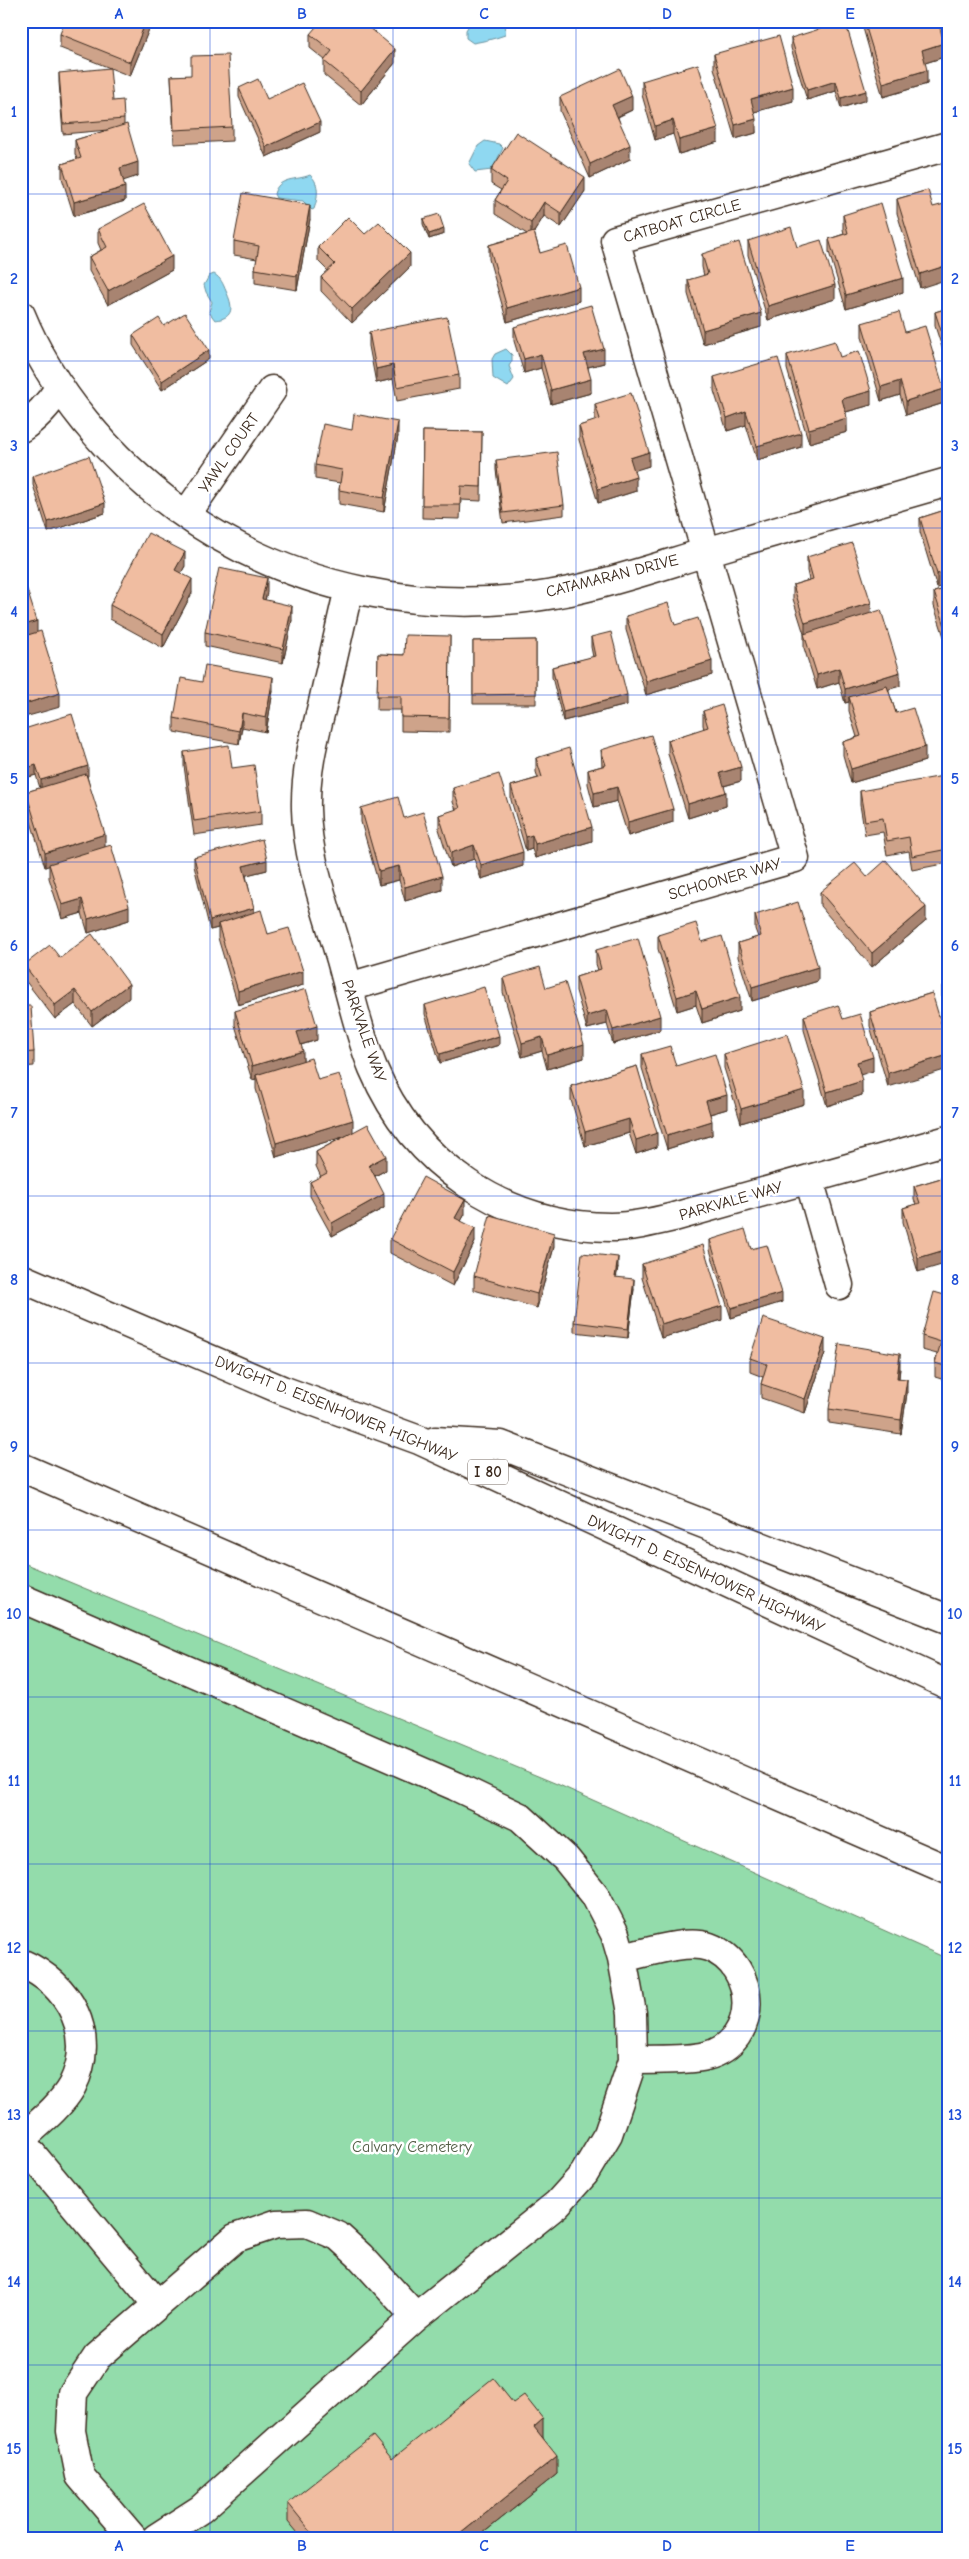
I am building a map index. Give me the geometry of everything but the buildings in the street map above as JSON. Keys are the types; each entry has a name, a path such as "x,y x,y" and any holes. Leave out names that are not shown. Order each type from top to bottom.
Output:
{"main road":[{"name":"CATBOAT CIRCLE","path":"706,552 615,240 948,146"},
{"name":"CATAMARAN DRIVE","path":"21,315 60,387 92,429 126,466 186,515 228,541 273,563 320,581 394,598 444,602 495,601 570,590 948,482"},
{"path":"21,428 34,420 48,405 60,387"},
{"name":"YAWL COURT","path":"186,515 272,390"},
{"name":"SCHOONER WAY","path":"349,987 795,858 706,552"},
{"name":"PARKVALE WAY","path":"349,588 308,763 307,830 316,872 372,1067 404,1124 449,1172 504,1206 567,1224 632,1226 674,1218 948,1140"},
{"path":"809,1179 839,1285"},
{"name":"DWIGHT D. EISENHOWER HIGHWAY","path":"21,1278 282,1390 419,1440 948,1685"},
{"path":"419,1440 501,1445 948,1619"},
{"path":"21,1467 948,1870"},
{"path":"21,1598 455,1786 520,1817 566,1859 595,1895 615,1934 622,1958 632,2013 633,2060 608,2134 584,2174 557,2204 416,2317 201,2509 156,2538"},
{"path":"622,1958 689,1944 707,1946 724,1955 738,1968 745,1984 748,2001 745,2019 736,2036 723,2048 706,2056 633,2060"},
{"path":"21,1963 40,1971 59,1987 75,2014 80,2028 81,2051 77,2073 71,2087 56,2106 21,2140 158,2304"},
{"path":"133,2538 80,2476 72,2431 73,2394 97,2357 235,2238 276,2224 307,2223 338,2236 360,2256 416,2317"}],"green space":[{"name":"Calvary Cemetery","path":"21,1562 557,1784 948,1959 948,2538 21,2538"}],"water":[{"path":"486,21 506,21 505,35 473,43 466,38 466,30 471,22 480,25"},
{"path":"485,141 499,144 503,148 492,170 475,172 469,164 478,146"},
{"path":"310,175 317,186 314,209 312,210 303,201 276,198 274,194 280,184"},
{"path":"214,274 223,284 231,306 231,310 226,317 215,320 209,312 212,302 204,285 209,276"},
{"path":"506,349 512,355 512,361 509,366 514,379 508,387 493,378 492,359 495,354"}]}
